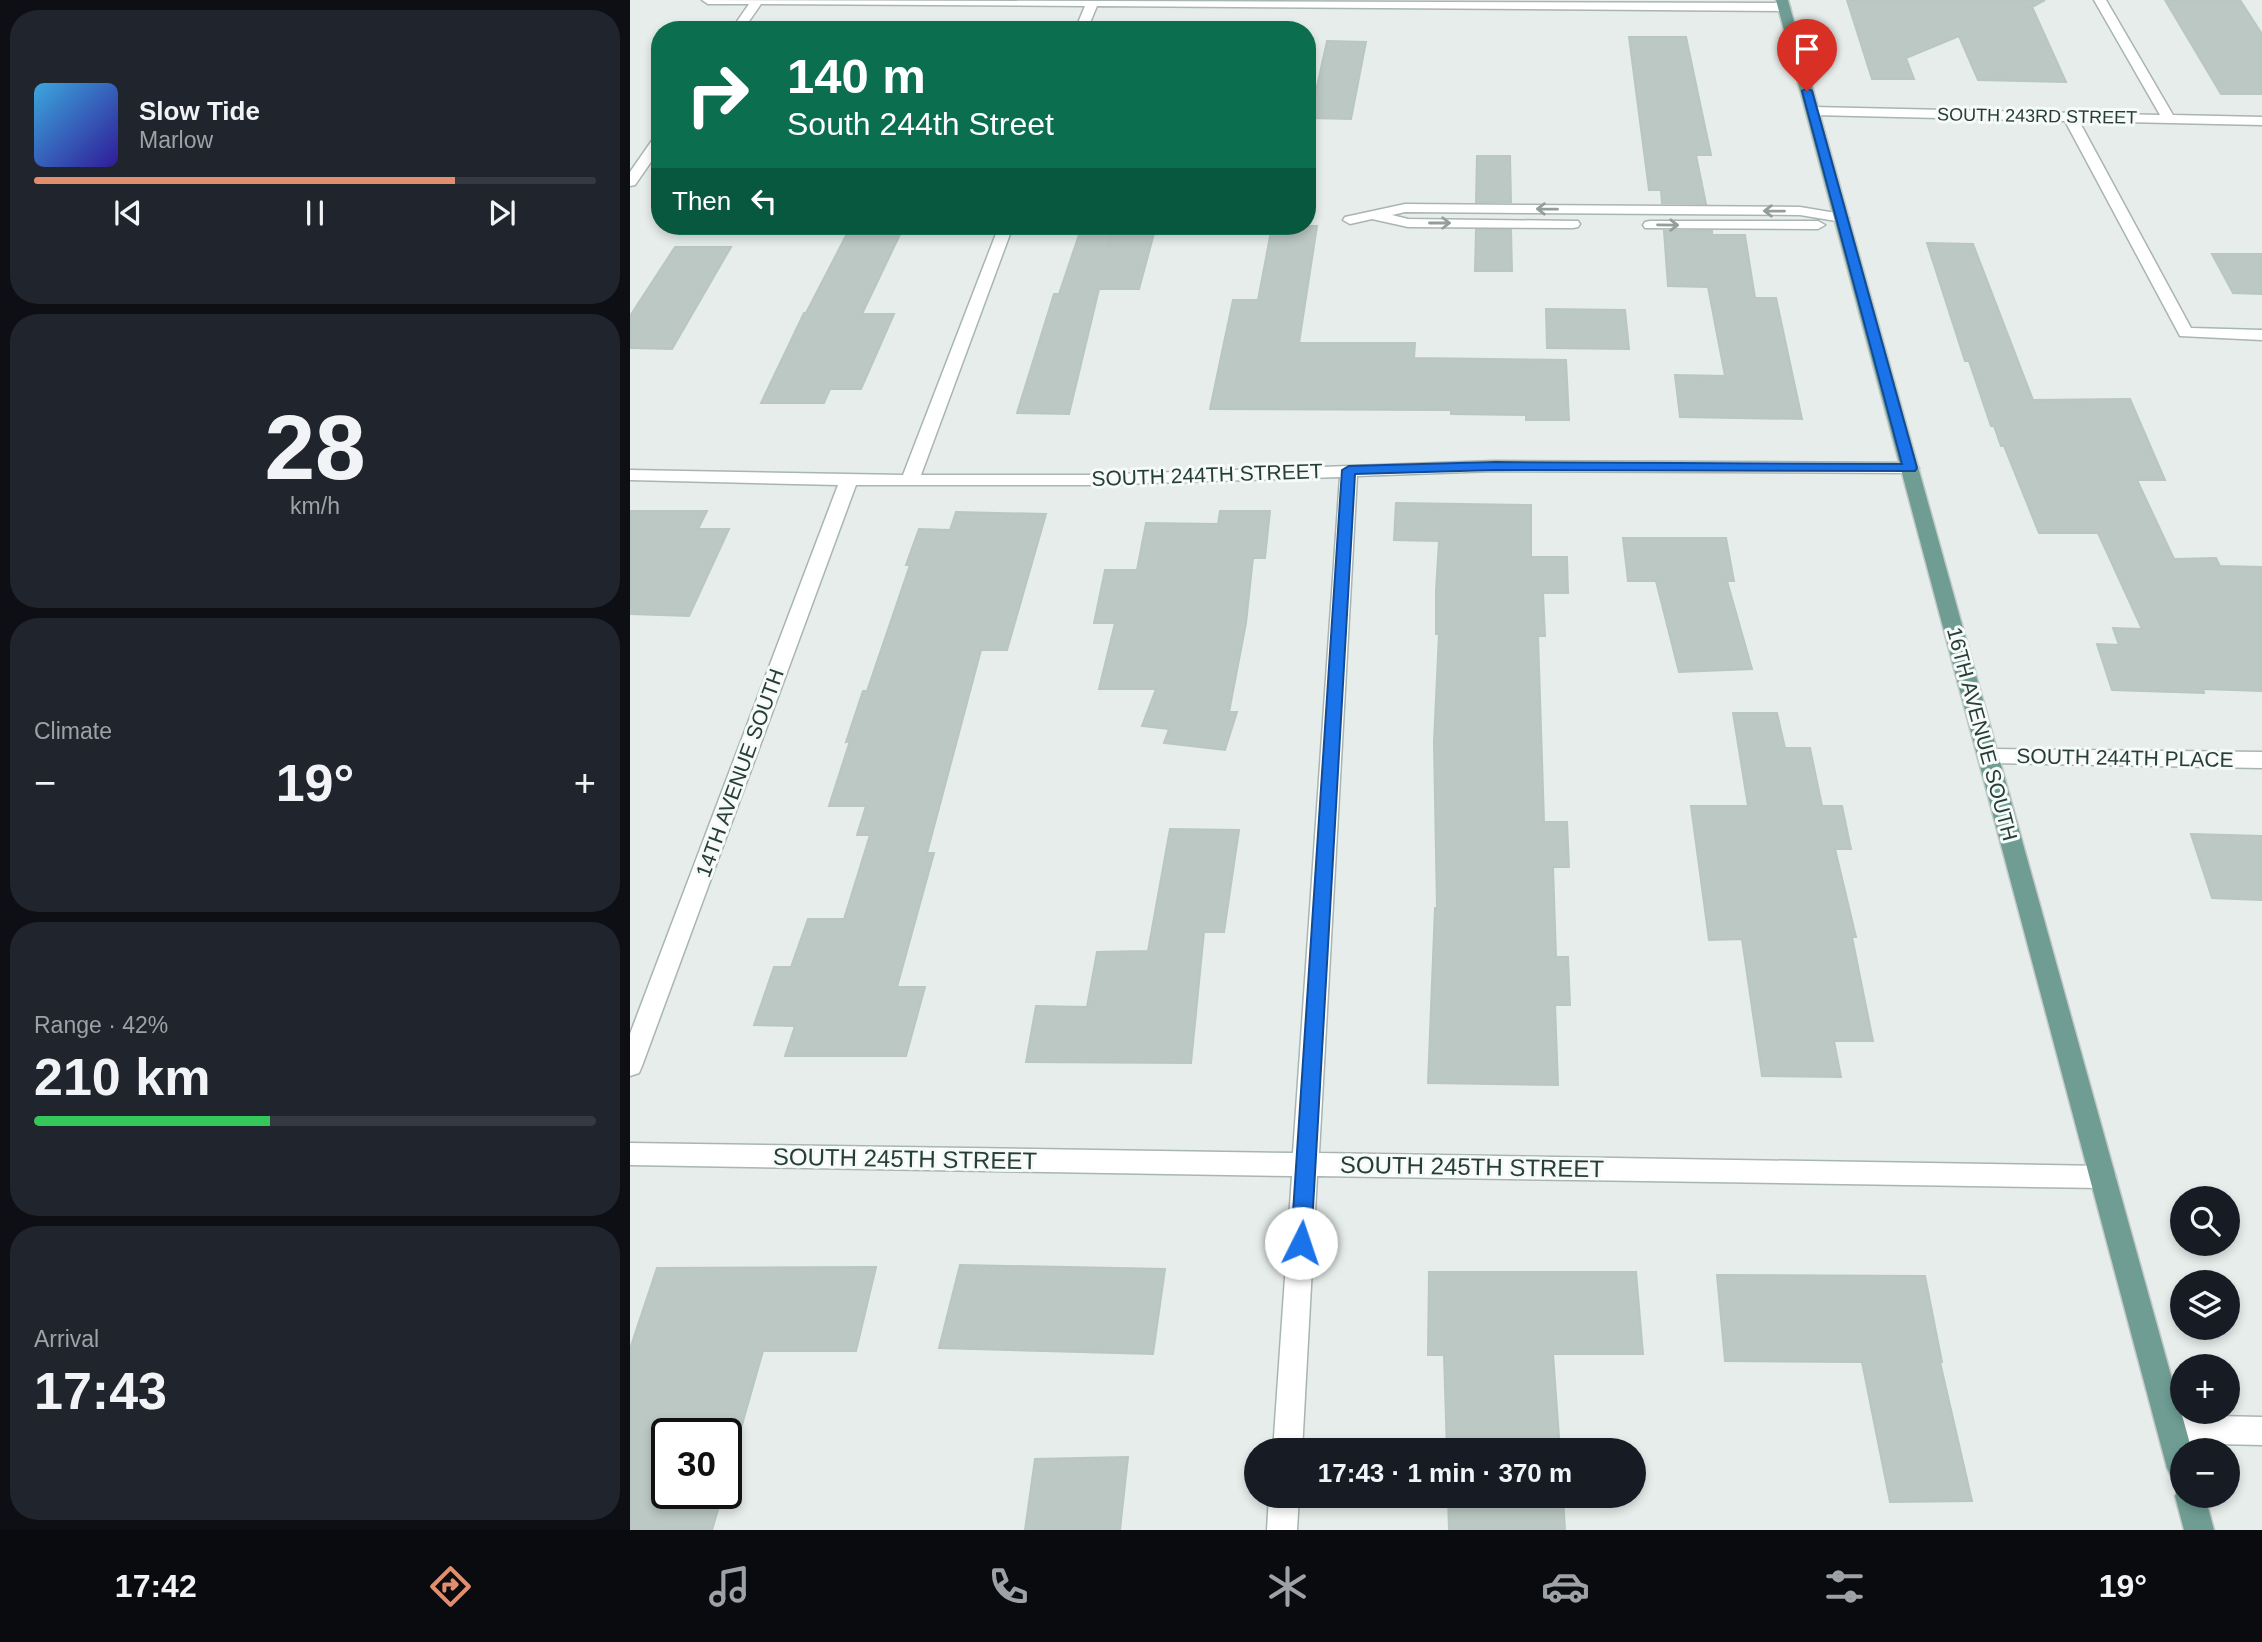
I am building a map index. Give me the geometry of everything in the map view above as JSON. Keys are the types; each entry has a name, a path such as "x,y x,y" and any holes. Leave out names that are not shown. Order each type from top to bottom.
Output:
{"main road":[{"name":"16TH AVENUE SOUTH","path":"1783,4 2174,1438"},
{"path":"2193,1508 2199,1530"}],"street":[{"path":"708,0 1783,4"},
{"path":"743,21 758,0"},
{"path":"2100,0 2169,119"},
{"path":"1084,21 1091,3"},
{"name":"SOUTH 243RD STREET","path":"1813,111 2262,121"},
{"path":"2070,117 2186,333 2262,335"},
{"path":"630,182 651,152"},
{"path":"1350,220 1373,216 1408,223 1782,226 1842,221"},
{"path":"909,480 1003,235"},
{"name":"SOUTH 244TH STREET","path":"630,475 849,480 1087,480 1495,466 1910,468"},
{"path":"1288,1438 1349,470"},
{"name":"14TH AVENUE SOUTH","path":"630,1066 849,480"},
{"name":"SOUTH 244TH PLACE","path":"1989,756 2262,760"},
{"name":"SOUTH 245TH STREET","path":"630,1154 2103,1177"},
{"path":"2171,1429 2262,1431"},
{"path":"1282,1530 1283,1508"}],"building":[{"path":"1847,0 2045,0 2032,7 2066,82 1978,80 1959,36 1906,58 1914,79 1872,79"},
{"path":"2165,0 2240,0 2262,34 2262,94 2221,94"},
{"path":"1629,37 1686,37 1711,155 1696,155 1706,204 1662,203 1661,190 1649,190"},
{"path":"1327,41 1366,42 1351,119 1316,118 1316,91"},
{"path":"1477,156 1510,156 1511,202 1476,202"},
{"path":"1476,230 1511,230 1512,271 1475,271"},
{"path":"1664,231 1712,231 1712,235 1745,235 1755,298 1776,298 1802,419 1680,417 1675,375 1725,376 1708,287 1668,286"},
{"path":"846,235 900,235 862,314 894,314 861,389 830,389 824,403 761,403"},
{"path":"1079,235 1112,235 1108,249 1113,235 1154,235 1139,289 1099,289 1069,414 1017,413 1054,294 1059,294"},
{"path":"1270,235 1316,235 1299,343 1415,343 1414,358 1566,360 1569,420 1526,420 1526,415 1451,414 1451,410 1210,409 1233,300 1258,300"},
{"path":"1927,243 1973,244 2033,400 2130,399 2165,480 2137,480 2174,559 2216,558 2220,566 2262,567 2262,691 2203,689 2204,693 2112,690 2097,644 2119,645 2113,628 2142,629 2098,533 2039,533 2004,446 2001,446 1994,426 1991,426 1969,361 1965,361"},
{"path":"675,247 731,247 672,349 630,348 630,316"},
{"path":"2212,254 2262,254 2262,294 2233,293"},
{"path":"1546,309 1625,310 1629,349 1547,348"},
{"path":"1396,503 1531,505 1531,557 1567,557 1568,593 1543,593 1545,636 1538,636 1544,822 1567,822 1569,867 1553,867 1556,957 1568,957 1570,1005 1555,1005 1558,1085 1428,1083 1437,908 1434,742 1439,634 1436,634 1436,591 1439,541 1394,540"},
{"path":"630,511 707,511 698,529 729,529 689,616 630,614"},
{"path":"1220,511 1270,511 1265,558 1253,558 1246,623 1229,712 1237,712 1225,750 1164,743 1169,729 1142,726 1156,689 1099,689 1115,623 1094,623 1105,570 1137,570 1146,523 1218,524"},
{"path":"956,512 1046,514 1007,650 981,650 927,853 934,853 897,987 925,987 906,1056 785,1056 795,1026 754,1025 774,967 791,967 808,919 844,919 870,835 857,835 866,806 829,806 850,741 846,742 863,691 867,691 910,565 906,565 919,529 950,530"},
{"path":"1623,538 1726,538 1734,581 1727,581 1752,669 1679,672 1656,581 1628,581"},
{"path":"1733,713 1777,713 1785,748 1810,748 1822,806 1842,806 1851,849 1835,849 1856,937 1852,937 1873,1041 1834,1041 1841,1077 1762,1076 1742,939 1709,940 1691,806 1748,806"},
{"path":"1170,829 1239,830 1224,932 1204,932 1191,1063 1026,1062 1036,1006 1087,1007 1097,952 1148,951"},
{"path":"2191,834 2262,836 2262,900 2212,898"},
{"path":"960,1265 1165,1269 1153,1354 939,1348"},
{"path":"876,1267 856,1351 763,1351 742,1425 742,1418 651,1418 651,1509 718,1509 712,1530 630,1530 630,1349 657,1268"},
{"path":"1429,1272 1636,1272 1643,1354 1553,1354 1559,1438 1447,1438 1444,1355 1428,1355"},
{"path":"1717,1275 1925,1276 1940,1362 1972,1501 1890,1502 1862,1362 1725,1361"},
{"path":"1128,1457 1120,1530 1025,1530 1035,1459"},
{"path":"1448,1508 1564,1508 1565,1530 1449,1530"}],"route":[{"path":"1301,1243 1349,470 1495,466 1910,468 1807,91"}]}
